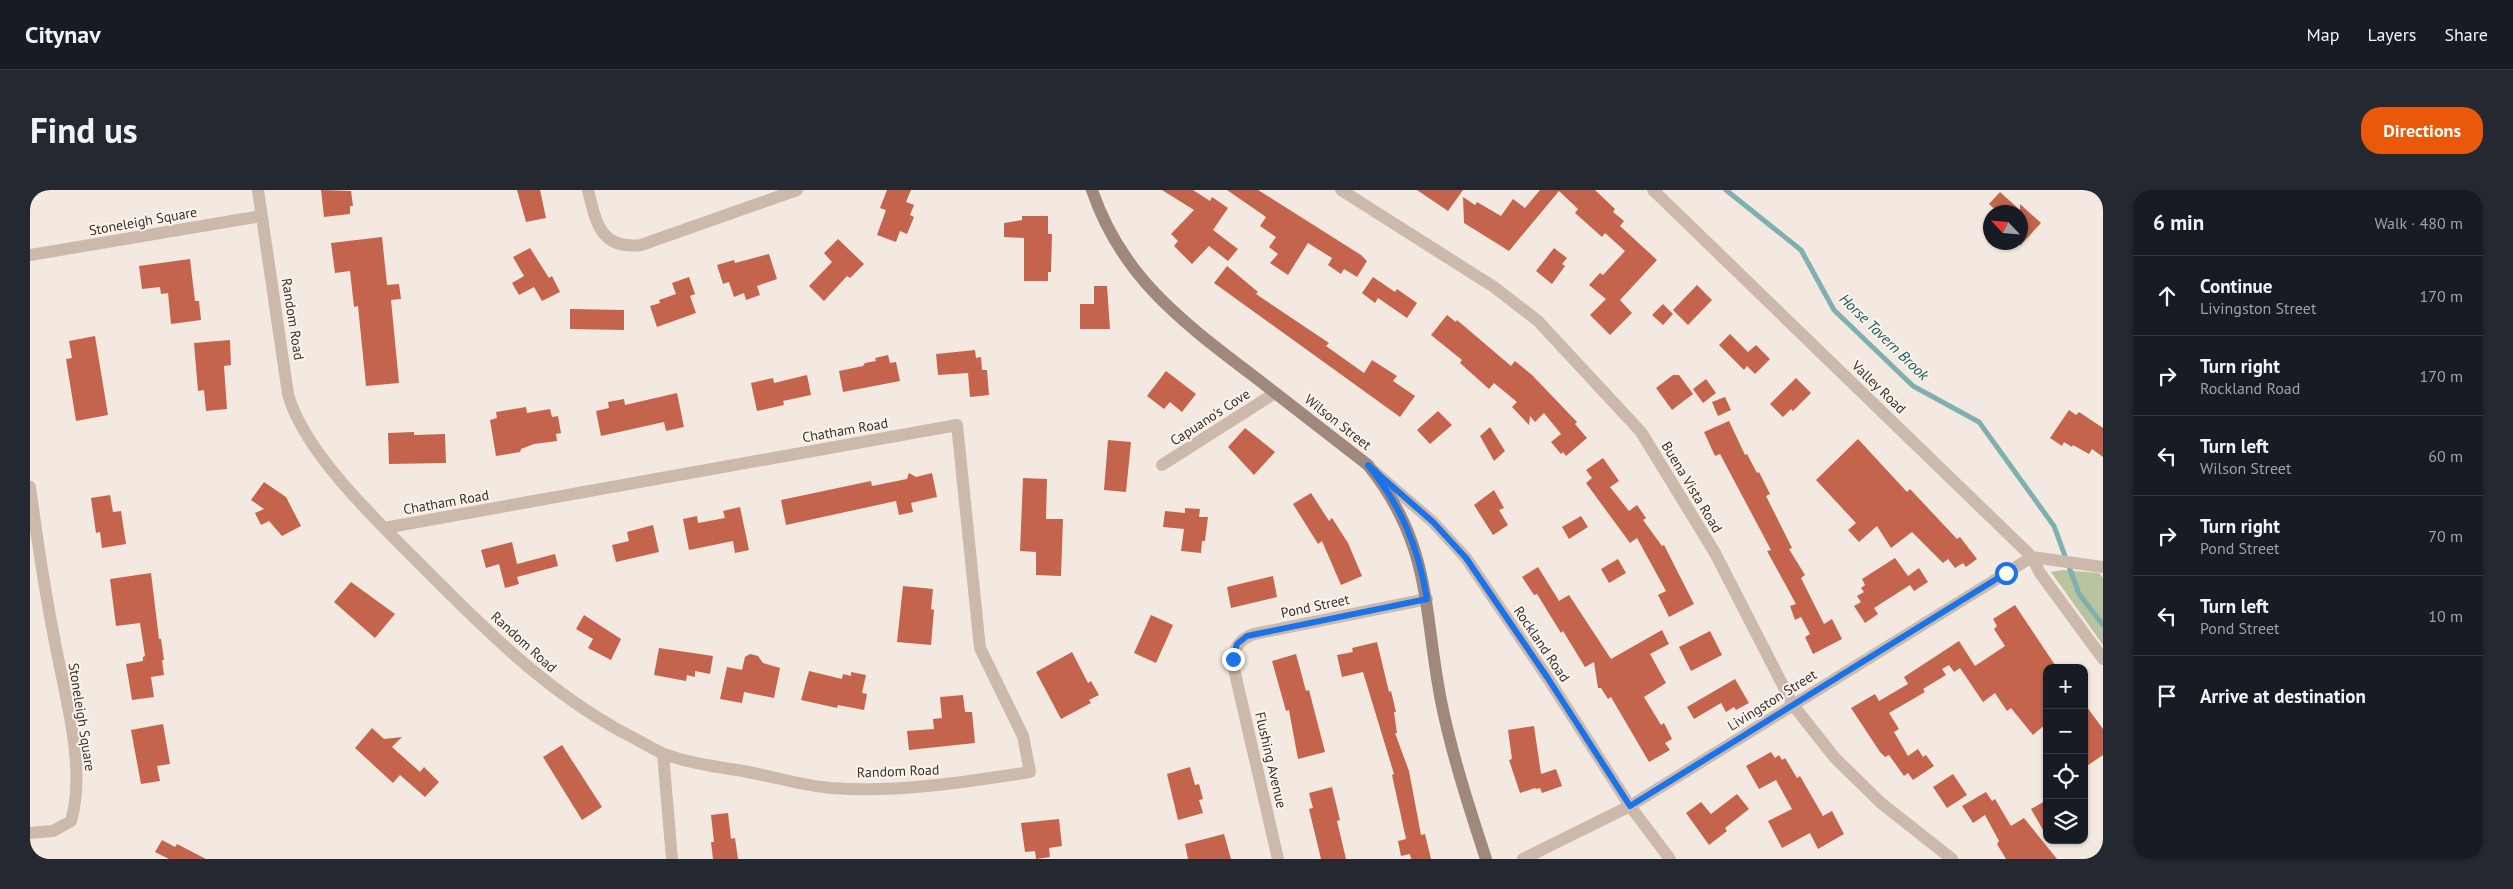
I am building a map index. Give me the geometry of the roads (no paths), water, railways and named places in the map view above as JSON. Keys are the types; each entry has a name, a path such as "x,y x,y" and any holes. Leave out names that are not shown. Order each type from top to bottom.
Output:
{"main road":[{"name":"Wilson Street","path":"1092,190 1118,249 1148,288 1187,324 1368,465 1390,494 1406,524 1422,571 1441,698 1452,752 1486,859"}],"street":[{"name":"Random Road","path":"258,190 288,394 293,412 301,427 338,476 384,528 462,607 548,684 606,724 663,754 704,764 831,788 923,788 1030,772"},
{"path":"588,190 599,229 612,241 630,246 641,245 796,190"},
{"name":"Buena Vista Road","path":"1341,190 1494,287 1538,321 1641,432 1714,553 1794,705 1835,758 1868,790 1952,859"},
{"name":"Valley Road","path":"1653,190 2032,557 2040,573 2103,659"},
{"name":"Stoneleigh Square","path":"30,256 261,216"},
{"name":"Capuano's Cove","path":"1162,465 1275,393"},
{"name":"Chatham Road","path":"384,528 957,424 980,648 1023,736 1030,772"},
{"name":"Rockland Road","path":"1368,465 1433,522 1466,558 1547,677 1630,806 1670,859"},
{"name":"Stoneleigh Square","path":"30,487 36,576 78,767 77,801 71,821 52,831 30,833"},
{"path":"2032,557 2103,567"},
{"name":"Livingston Street","path":"1523,859 1630,806 2032,557"},
{"name":"Pond Street","path":"1234,669 1234,652 1237,644 1247,636 1427,599"},
{"name":"Flushing Avenue","path":"1234,669 1278,859"},
{"path":"663,754 672,859"}],"waterway":[{"name":"Horse Tavern Brook","path":"1726,190 1801,250 1834,310 1913,386 1979,422 2054,526 2079,594 2103,625"}]}
